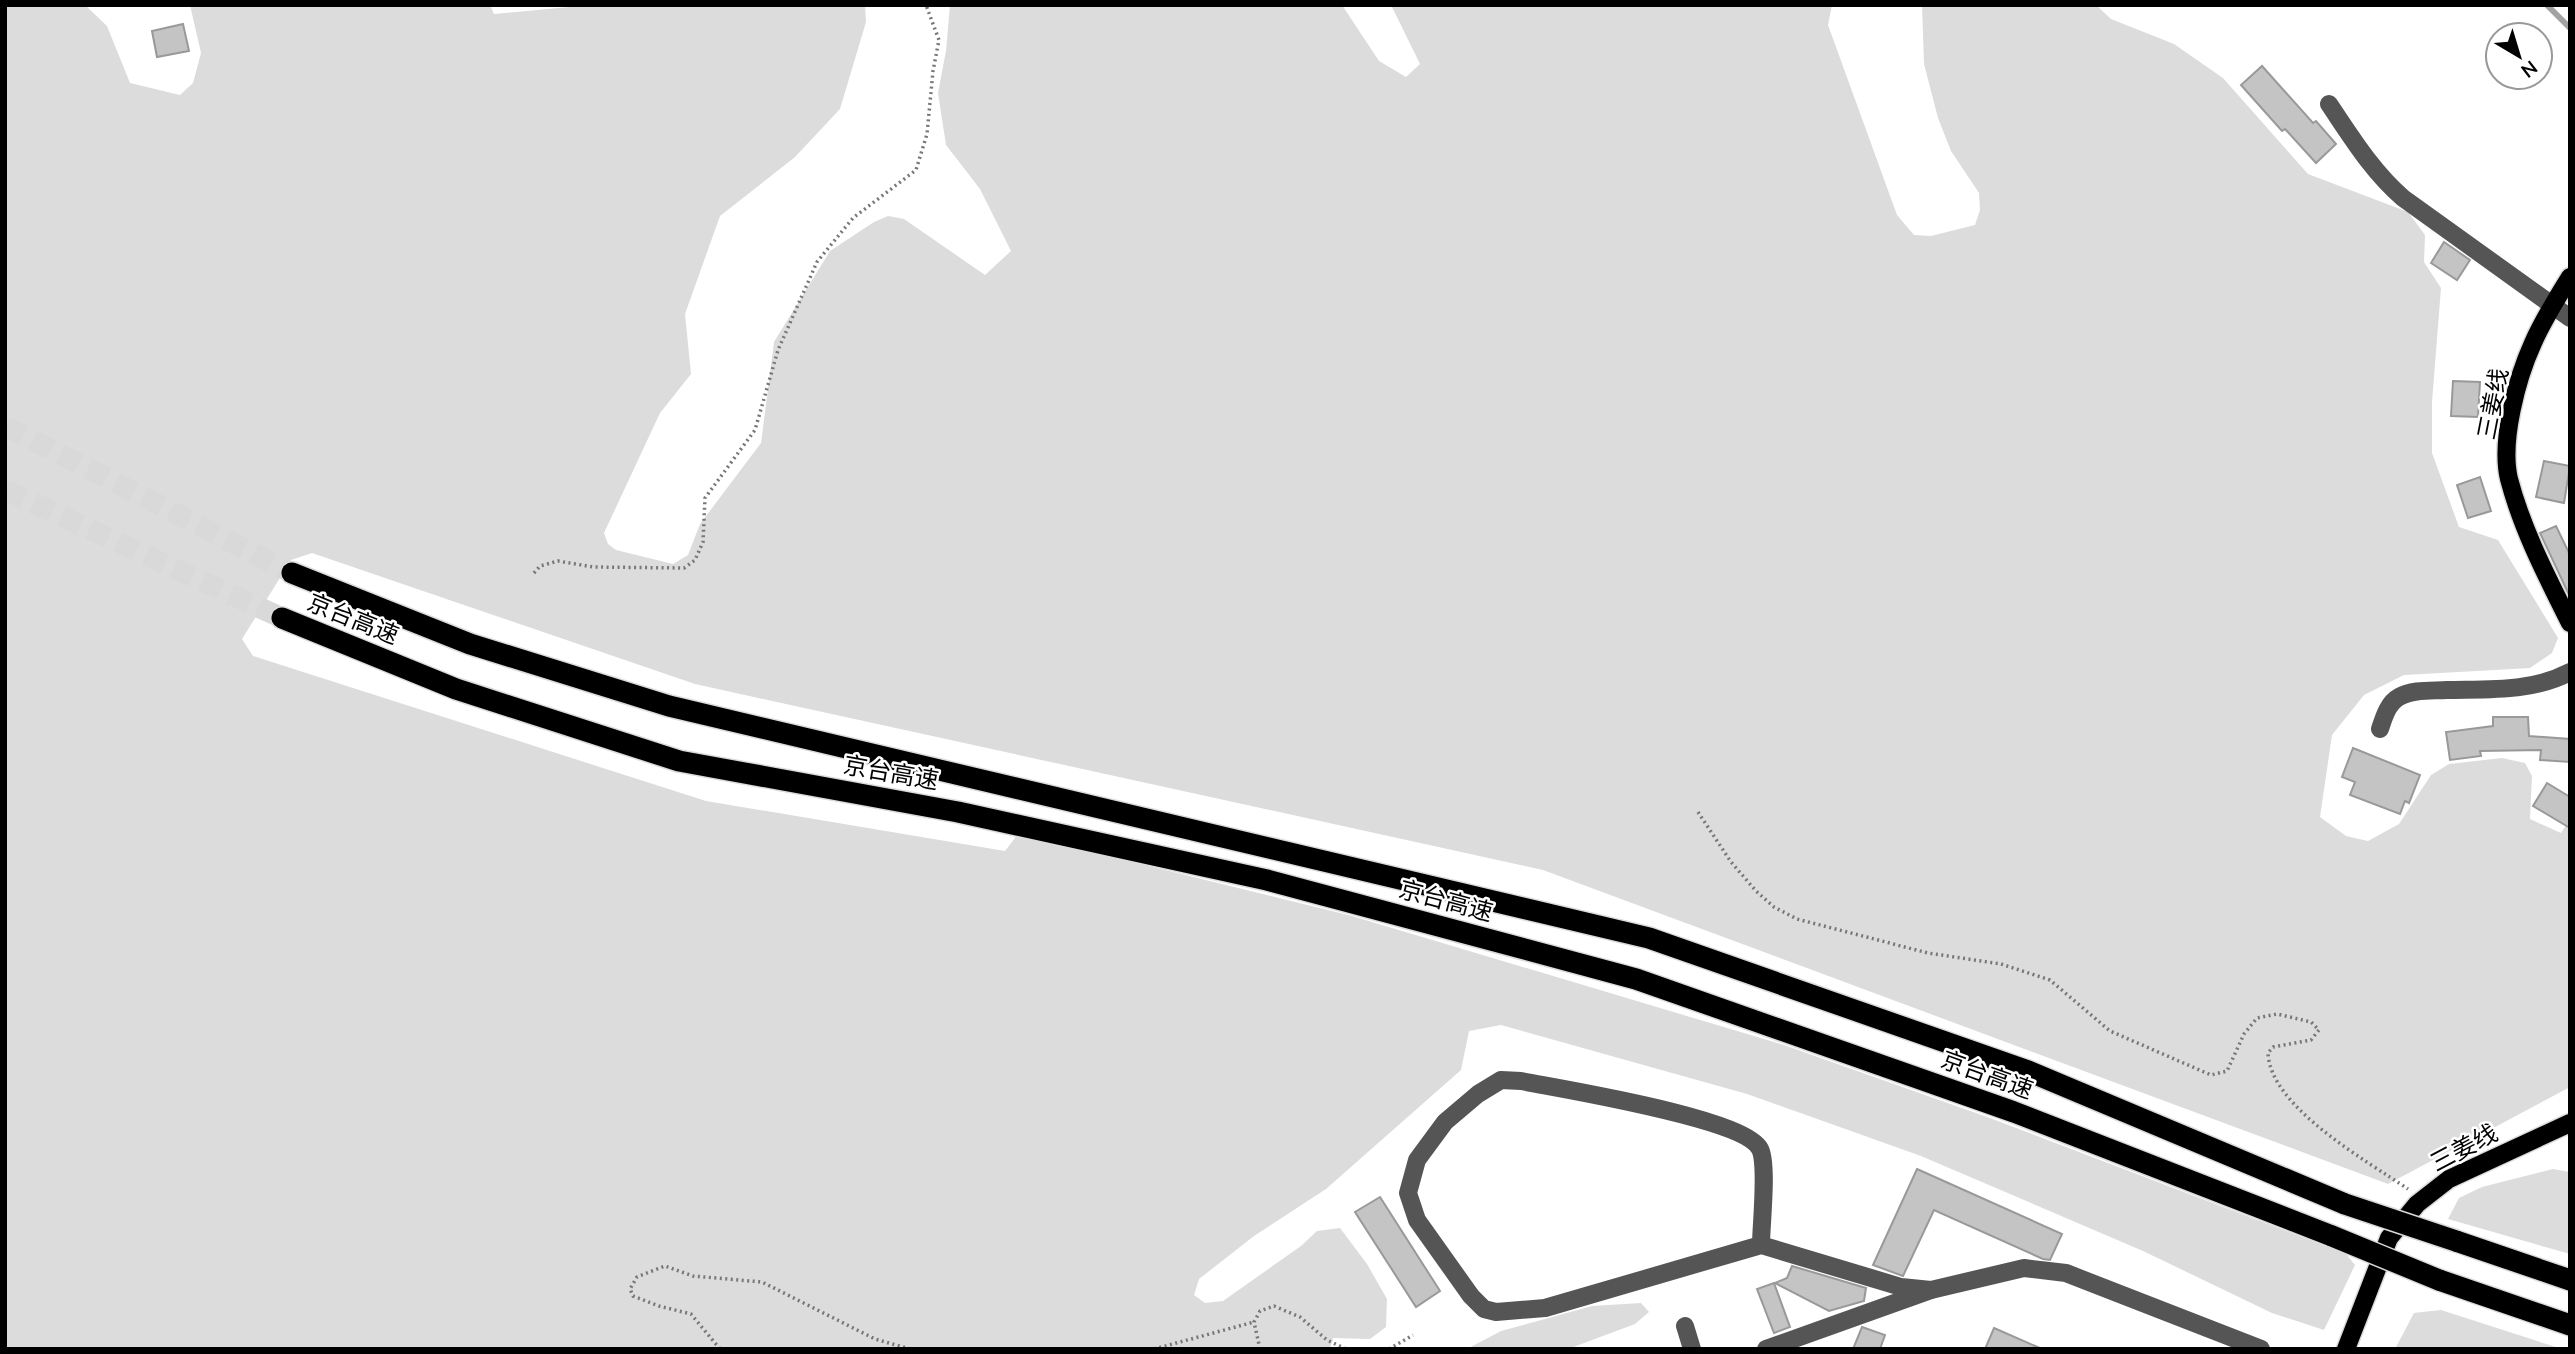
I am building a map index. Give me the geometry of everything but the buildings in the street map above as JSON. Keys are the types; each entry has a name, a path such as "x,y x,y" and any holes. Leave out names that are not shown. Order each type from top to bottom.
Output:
{"highway":[{"name":"京台高速","path":"292,573 470,644 669,706 1650,938 2028,1071 2345,1204 2570,1280"},
{"name":"京台高速","path":"282,618 456,689 679,761 958,812 1267,880 1636,979 2014,1112 2439,1280 2570,1325"}],"main road":[{"name":"三姜线","path":"2570,277 2533,343 2520,376 2507,442 2509,477 2528,534 2570,623"},
{"name":"三姜线","path":"2346,1349 2389,1238 2424,1199 2449,1180 2570,1123"}],"street":[{"path":"2329,104 2370,165 2403,198 2570,318"},
{"path":"2380,729 2393,702 2400,696 2416,691 2506,689 2546,684 2570,672"},
{"path":"1761,1245 1763,1159 1756,1143 1740,1133 1680,1114 1521,1081 1501,1080 1478,1094 1445,1122 1416,1160 1408,1193 1417,1220 1471,1296 1485,1309 1496,1312 1545,1308 1761,1245 1901,1287 1931,1290"},
{"path":"1766,1349 1931,1290 2024,1268 2066,1273 2261,1349"},
{"path":"1685,1326 1692,1349"}],"path":[{"path":"534,573 540,565 558,561 593,567 684,568 695,560 703,542 705,498 755,430 778,350 817,262 853,218 916,170 927,134 939,40 926,5"},
{"path":"1698,812 1731,862 1756,891 1774,907 1797,919 1928,953 2001,964 2050,980 2110,1031 2211,1075 2227,1071 2244,1034 2257,1018 2277,1014 2311,1021 2319,1030 2311,1040 2273,1047 2268,1053 2268,1065 2275,1079 2289,1098 2326,1135 2424,1199"},
{"path":"720,1349 691,1314 633,1296 630,1289 637,1277 665,1266 693,1276 762,1282 875,1339 910,1349"},
{"path":"1260,1349 1254,1322 1260,1311 1274,1306 1300,1317 1327,1340 1346,1349"},
{"path":"1153,1349 1254,1322"},
{"path":"1389,1349 1413,1335"}],"shaded area":[{"path":"5,5 85,5 107,26 130,83 180,95 193,83 201,53 190,5 490,5 494,14 591,5 865,5 866,22 840,109 795,157 720,216 685,314 691,374 660,413 604,533 608,544 616,550 673,564 688,555 700,524 761,443 774,342 830,251 888,216 904,219 985,275 1011,251 980,189 946,145 938,93 946,51 950,5 1342,5 1379,61 1406,77 1420,64 1391,5 1832,5 1828,25 1897,215 1914,235 1931,236 1975,225 1980,210 1979,193 1951,151 1938,118 1924,64 1922,5 2096,5 2111,19 2174,44 2223,78 2308,174 2408,212 2425,235 2424,262 2441,288 2432,402 2432,453 2459,527 2498,540 2558,638 2552,653 2530,668 2404,675 2364,695 2332,735 2320,817 2346,836 2368,841 2399,824 2431,775 2449,764 2502,758 2525,763 2532,776 2530,819 2561,833 2570,819 2570,1087 2388,1184 1543,870 695,684 312,553 291,560 242,639 253,656 706,801 1005,851 1018,834 1352,916 1784,1045 1990,1118 2346,1254 2355,1265 2324,1330 2272,1313 2143,1251 1921,1156 1747,1094 1501,1025 1469,1031 1461,1070 1326,1189 1254,1236 1199,1279 1194,1295 1205,1303 1223,1301 1301,1246 1317,1231 1340,1228 1367,1264 1387,1299 1386,1327 1370,1339 1333,1338 1330,1349 5,1349"},
{"path":"2553,1169 2570,1172 2570,1254 2448,1219 2459,1198 2482,1187"},
{"path":"1641,1303 1649,1312 1635,1324 1568,1349 1467,1349 1501,1331 1592,1306"},
{"path":"2441,1310 2562,1349 2395,1349 2414,1313"}],"waterway":[{"path":"2547,5 2570,28"}],"tunnel":[{"path":"5,426 292,573"},
{"path":"5,490 282,618"}]}
